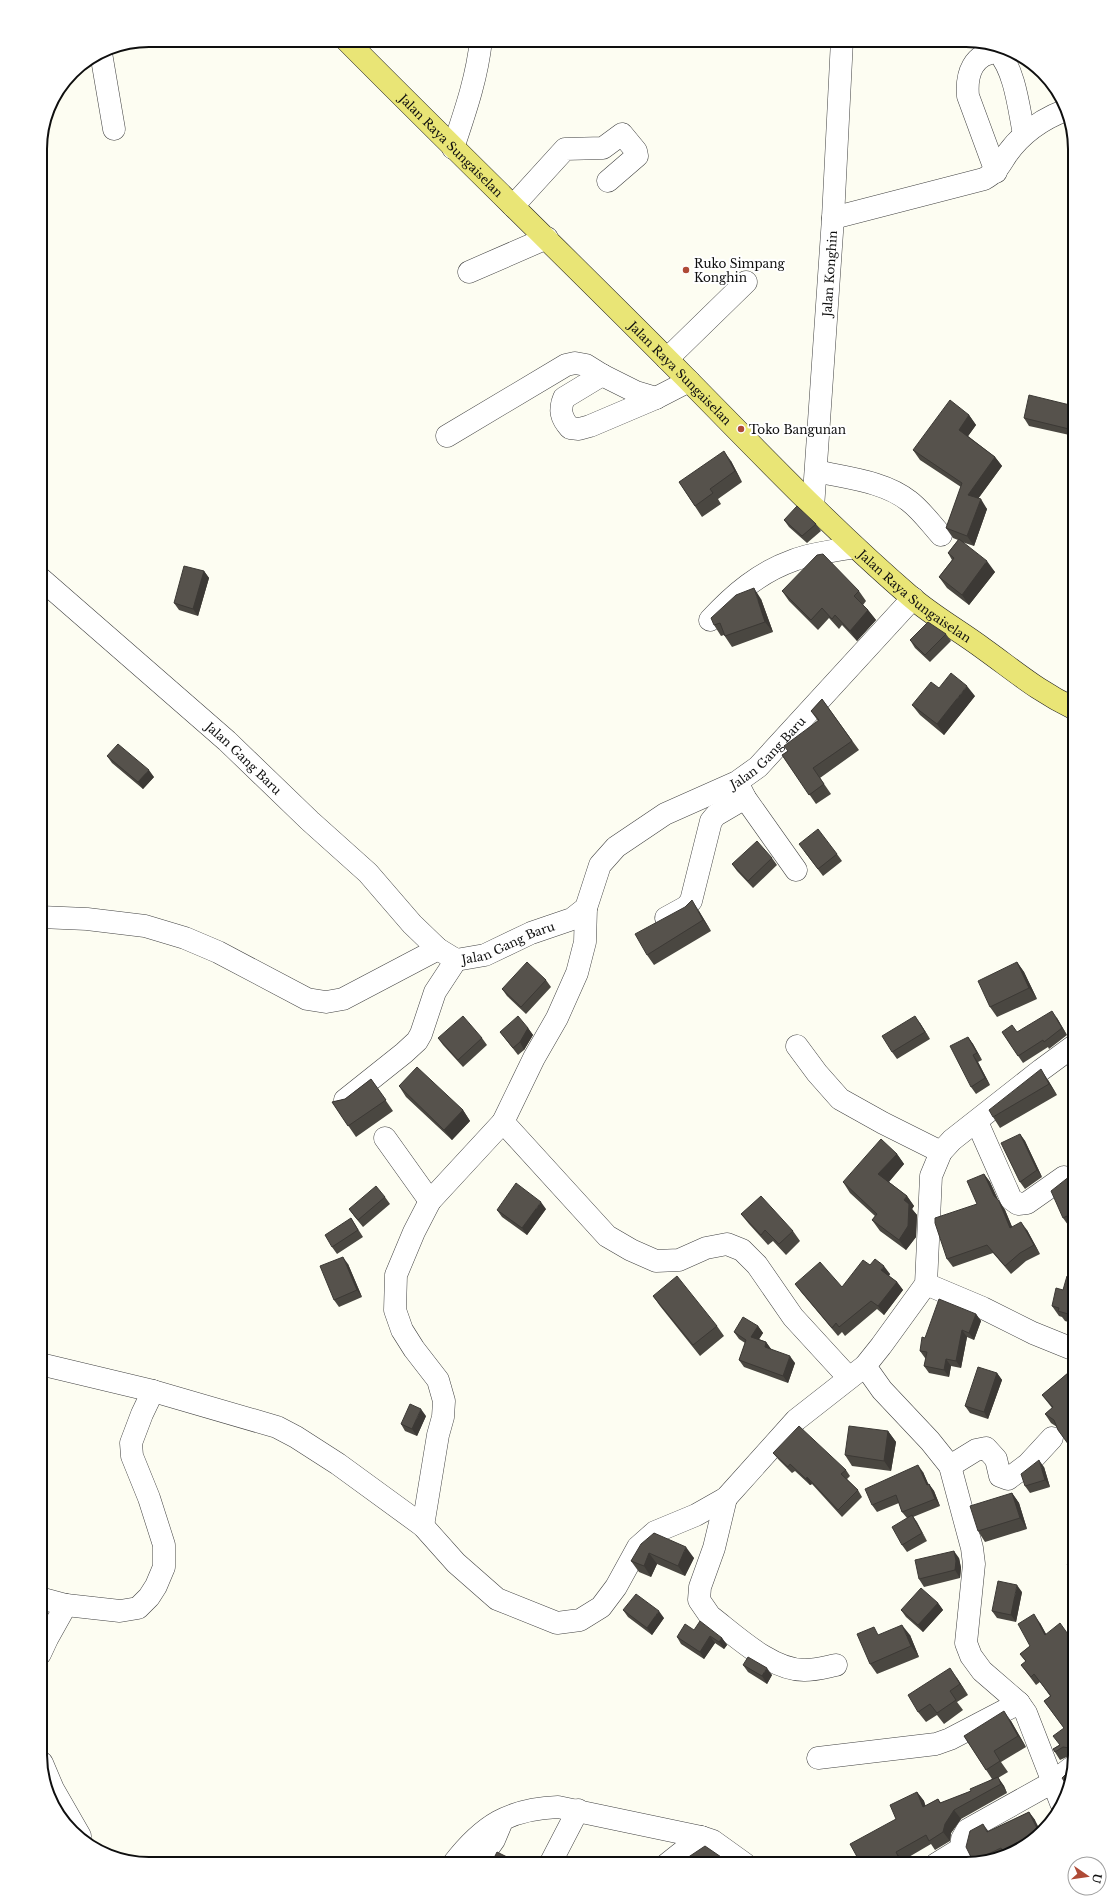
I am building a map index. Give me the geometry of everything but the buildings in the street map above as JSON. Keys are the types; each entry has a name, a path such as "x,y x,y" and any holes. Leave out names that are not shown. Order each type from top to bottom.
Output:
{"main road":[{"name":"Jalan Raya Sungaiselan","path":"353,47 453,148 547,238 813,508 855,547 913,598 986,650 1026,681 1054,699 1068,706"}],"street":[{"path":"453,148 472,93 480,47"},
{"name":"Jalan Konghin","path":"813,508 833,218 842,47"},
{"path":"996,172 968,96 967,82 970,71 978,60 988,52 998,52 1005,59 1010,72 1024,134"},
{"path":"102,59 114,129"},
{"path":"833,218 984,180 996,172 1007,154 1024,134 1047,117 1061,112"},
{"path":"513,206 565,149 603,148 622,134 636,151 637,156 608,181"},
{"path":"468,272 547,238"},
{"path":"667,359 746,282"},
{"path":"447,436 566,365 575,363 586,365 636,392 656,398"},
{"path":"602,375 564,398 561,412 563,420 570,428 579,429 590,426 656,398 689,381"},
{"path":"816,471 876,484 896,493 910,501 941,535"},
{"path":"710,620 728,601 749,583 773,569 795,560 855,547"},
{"name":"Jalan Gang Baru","path":"47,584 227,741 310,821 368,873 412,924 447,954 485,955 531,933 572,919 586,908 600,865 616,847 664,814 741,790 758,767 913,598"},
{"path":"647,928 686,907 691,901 711,821 741,790 796,870"},
{"path":"423,1526 438,1435 443,1418 444,1401 438,1380 414,1349 402,1330 395,1310 396,1276 414,1232 430,1201 503,1122 534,1058 557,1018 577,973 585,942 586,908"},
{"path":"47,917 87,919 145,926 185,938 218,952 307,999 326,1002 342,999 447,954"},
{"path":"345,1100 417,1041 421,1034 447,954"},
{"path":"797,1046 817,1073 840,1099 882,1123 941,1152"},
{"path":"47,1366 153,1390 277,1427 296,1437 338,1464 423,1526 456,1563 497,1600 557,1623 580,1620 601,1607 616,1587 638,1547 655,1532 696,1515 726,1498 796,1420 857,1372 881,1346 926,1284 931,1176 941,1152 952,1140 1068,1050"},
{"path":"503,1122 607,1236 631,1250 656,1261 679,1260 706,1248 727,1244 742,1250 757,1265 793,1317 857,1372 882,1390 930,1441 950,1466 972,1548 974,1564 966,1643 971,1656 982,1671 1019,1703 1026,1713 1058,1798"},
{"path":"977,1122 1011,1199 1018,1204 1027,1203 1064,1177"},
{"path":"385,1138 430,1201"},
{"path":"926,1284 983,1308 1033,1333 1068,1347"},
{"path":"47,1600 66,1605 120,1611 138,1608 149,1597 164,1567 164,1545 149,1498 132,1456 131,1443 153,1390"},
{"path":"950,1466 976,1450 986,1448 996,1459 1000,1476 1008,1479 1028,1464 1052,1438"},
{"path":"726,1498 714,1548 700,1587 700,1600 703,1607 710,1616 769,1660 788,1668 806,1670 836,1665"},
{"path":"47,1641 66,1605"},
{"path":"818,1758 936,1744 950,1739 1019,1703"},
{"path":"947,1857 962,1848 962,1839 968,1830 1053,1782 1066,1772"},
{"path":"51,1785 72,1822"},
{"path":"459,1857 476,1838 512,1814 539,1808 558,1807 578,1810 646,1827 701,1837 713,1841 735,1857"},
{"path":"554,1857 578,1810"},
{"path":"482,1857 494,1840 502,1821"},
{"path":"676,1857 701,1837"}],"place":[{"name":"Ruko Simpang Konghin","path":"686,270"},
{"name":"Toko Bangunan","path":"741,429"}]}
